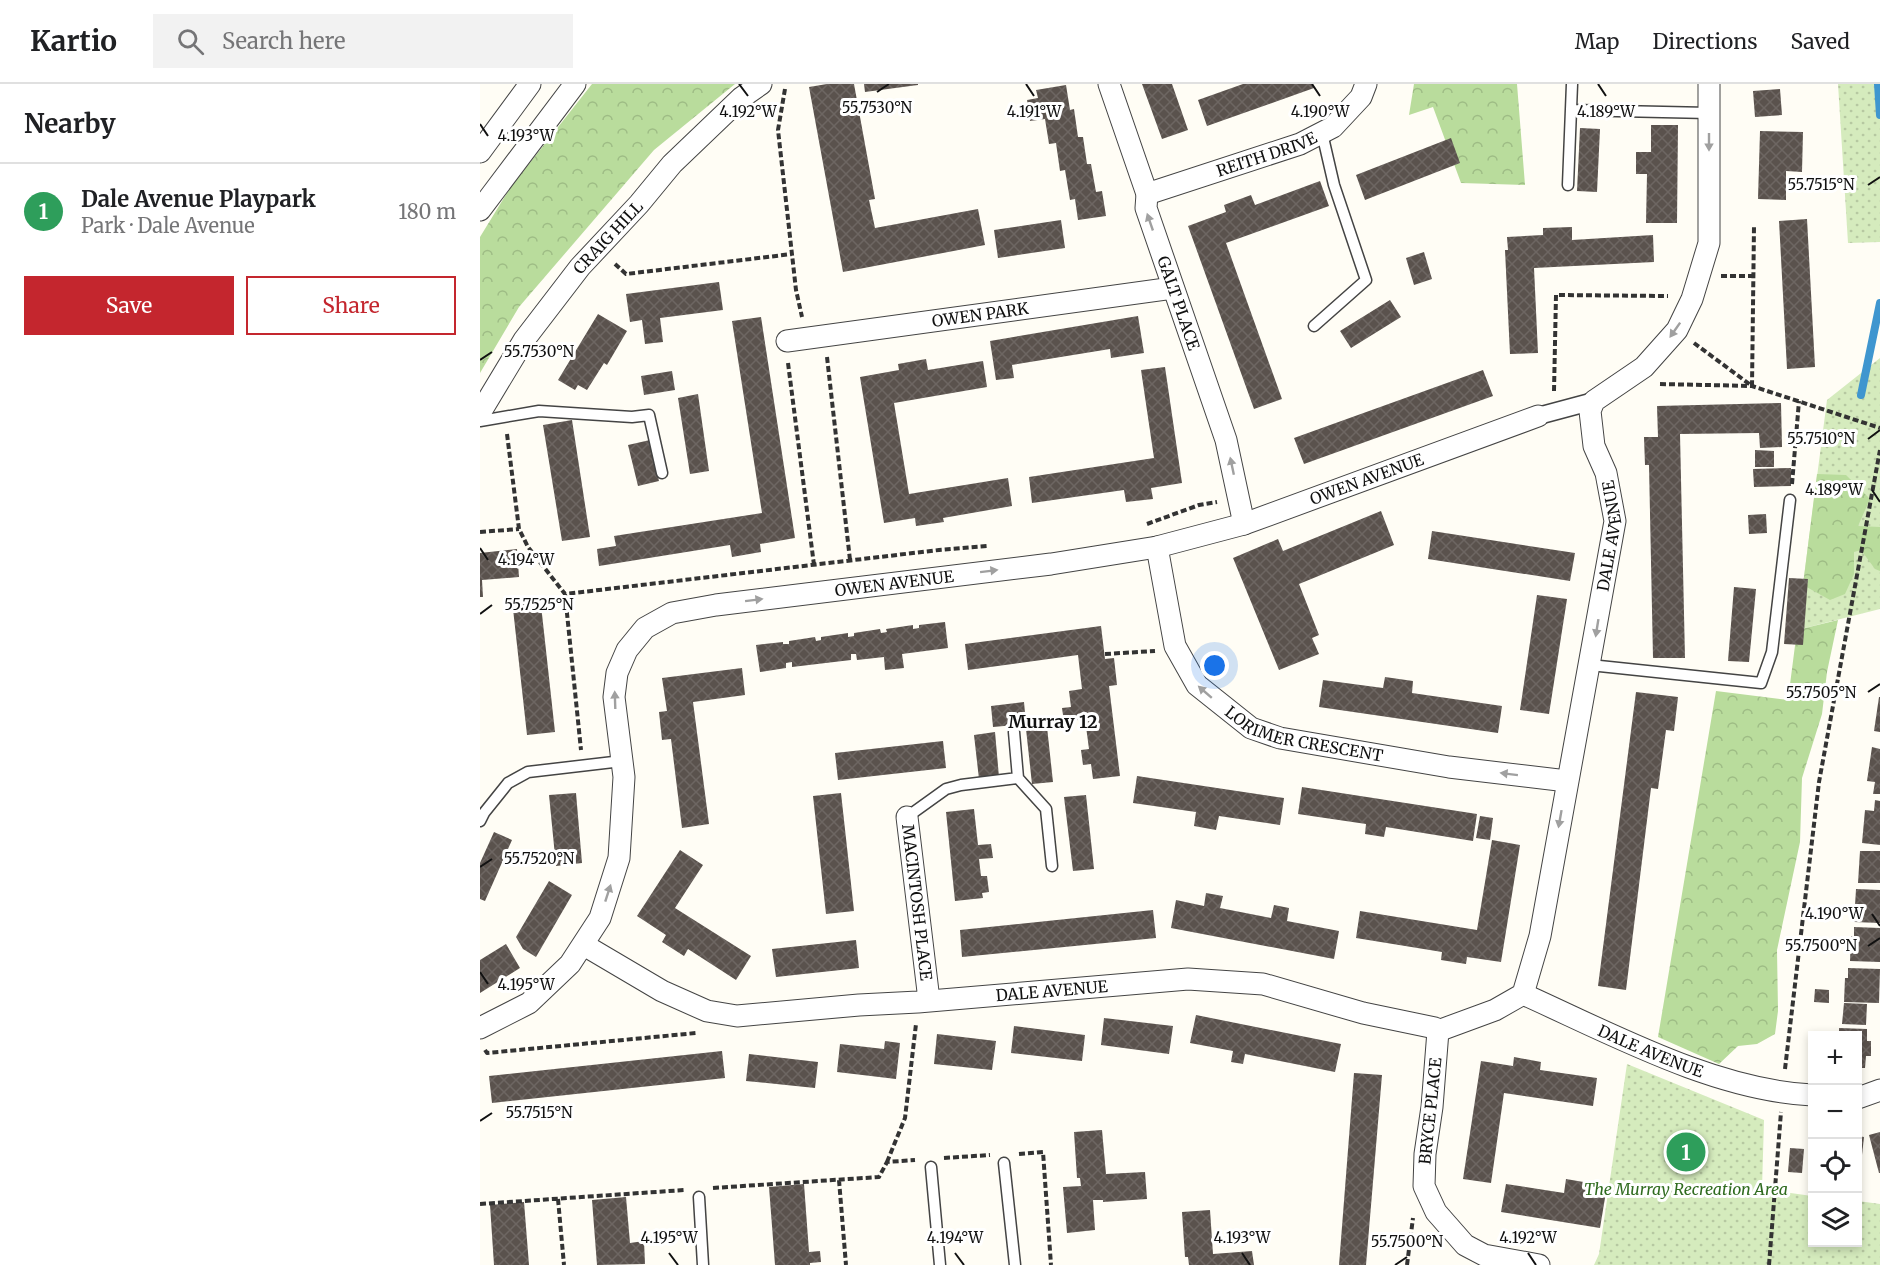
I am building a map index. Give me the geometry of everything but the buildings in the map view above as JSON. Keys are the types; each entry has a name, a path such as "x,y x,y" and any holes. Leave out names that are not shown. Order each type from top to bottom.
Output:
{"street":[{"path":"480,152 530,84"},
{"path":"480,210 575,84"},
{"name":"CRAIG HILL","path":"480,413 524,340 580,267 672,164 741,98 760,84"},
{"name":"GALT PLACE","path":"1109,84 1147,194 1146,208 1226,440 1244,524"},
{"name":"REITH DRIVE","path":"1147,194 1300,144 1322,133 1333,127 1361,97 1366,84"},
{"path":"1594,401 1644,367 1677,330 1693,296 1709,243 1709,84"},
{"name":"OWEN PARK","path":"806,338 1173,288"},
{"name":"OWEN AVENUE","path":"482,1038 529,1003 570,964 600,918 620,858 624,777 614,697 617,673 627,650 645,628 672,613 717,605 1051,564 1157,547 1244,524 1546,414 1594,401"},
{"name":"DALE AVENUE","path":"1594,401 1589,420 1594,446 1606,473 1615,521 1540,936 1523,994 1681,1065 1782,1094 1808,1095"},
{"name":"LORIMER CRESCENT","path":"1157,547 1175,645 1197,685 1251,728 1280,738 1449,767 1567,781"},
{"name":"MACINTOSH PLACE","path":"907,816 923,1001"},
{"name":"DALE AVENUE","path":"584,945 662,991 707,1011 737,1016 1188,979 1263,984 1363,1013 1435,1028 1438,1031"},
{"path":"1438,1031 1495,1010 1523,994"},
{"name":"BRYCE PLACE","path":"1438,1031 1432,1107 1425,1154 1424,1186 1436,1212 1465,1245 1484,1254 1539,1265"},
{"path":"1862,1096 1880,1090"}],"lane":[{"path":"1568,185 1572,84"},
{"path":"1571,110 1709,113"},
{"path":"1314,326 1366,280 1334,185 1322,133"},
{"path":"480,421 539,411 632,417 649,415 662,473"},
{"path":"1590,665 1761,683 1772,652 1790,500"},
{"path":"1014,732 1018,778 1046,809 1053,866"},
{"path":"480,821 508,783 528,772 622,761"},
{"name":"MACINTOSH PLACE","path":"907,816 946,789 1018,778"},
{"path":"1004,1163 1015,1265"},
{"path":"931,1167 940,1265"},
{"path":"699,1197 703,1265"}],"path":[{"path":"786,84 778,130 796,290 850,560"},
{"path":"1752,386 1754,226"},
{"path":"598,248 626,274 792,254"},
{"path":"1715,276 1753,276"},
{"path":"1546,414 1556,295 1693,296"},
{"path":"1677,330 1752,386"},
{"path":"806,338 788,372 814,565"},
{"path":"1622,383 1752,386 1880,428"},
{"path":"1790,500 1799,401"},
{"path":"504,416 519,529 528,548 565,594 583,765"},
{"path":"1769,1265 1782,1094 1819,782 1880,450"},
{"path":"1142,525 1199,505 1239,498"},
{"path":"480,532 519,529"},
{"path":"565,594 997,545"},
{"path":"1105,654 1165,650 1175,645"},
{"path":"711,1188 879,1177 905,1118 923,1001"},
{"path":"482,1038 487,1053 701,1032 709,1030 722,1014"},
{"path":"1013,1154 1043,1152 1051,1265"},
{"path":"941,1159 993,1155"},
{"path":"887,1162 919,1160"},
{"path":"839,1180 846,1265"},
{"path":"1407,1265 1416,1197 1424,1186"},
{"path":"480,1204 688,1190"},
{"path":"558,1198 564,1265"}],"green space":[{"path":"592,84 735,84 654,150 519,307 480,373 480,237 510,188"},
{"path":"1414,84 1517,84 1525,185 1461,183 1433,107 1409,115"},
{"path":"1838,84 1880,84 1880,242 1848,243"},
{"path":"1880,358 1880,609 1797,630 1827,400"},
{"path":"1817,474 1846,475 1870,499 1858,526 1880,527 1880,571 1875,569 1861,550 1854,552 1854,574 1845,594 1830,600 1803,585"},
{"path":"1838,620 1827,672 1822,714 1802,778 1800,842 1777,950 1778,1011 1775,1034 1757,1044 1738,1046 1719,1064 1658,1037 1716,691 1788,700 1797,630"},
{"name":"The Murray Recreation Area","path":"1627,1064 1764,1120 1762,1189 1808,1195 1808,1247 1862,1247 1862,1202 1880,1204 1880,1265 1594,1265 1599,1254"}],"waterway":[{"path":"1878,84 1880,115"},
{"path":"1861,395 1880,303"}],"place":[{"name":"Dale Avenue Playpark","path":"1686,1152"}],"district":[{"name":"Murray 12","path":"1053,721"}]}
